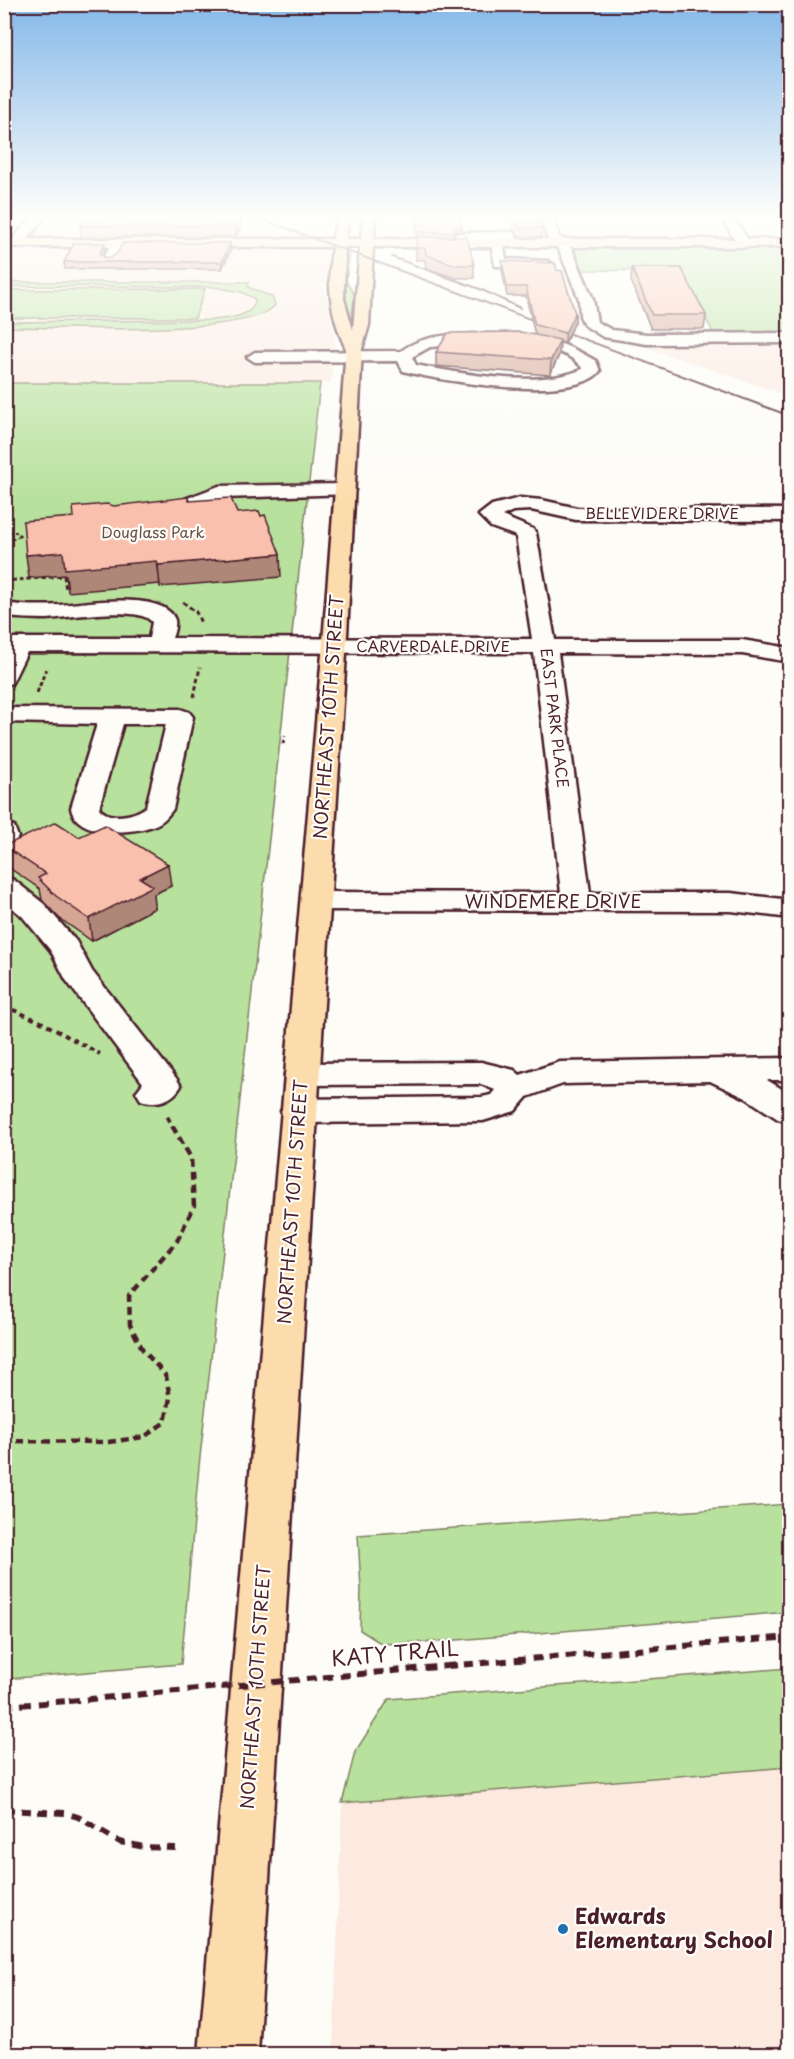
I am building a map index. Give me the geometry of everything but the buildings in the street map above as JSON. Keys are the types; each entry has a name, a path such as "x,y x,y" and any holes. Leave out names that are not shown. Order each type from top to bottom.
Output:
{"main road":[{"path":"338,310 341,325 354,353"},
{"name":"NORTHEAST 10TH STREET","path":"228,2055 335,646 354,353 362,325 363,310"}],"street":[{"path":"587,310 591,325 608,334 647,339 789,338"},
{"path":"253,364 289,370 292,357 354,353 404,356 420,345 441,341 509,340 544,342 564,348 590,364 592,371 582,378 558,381 522,382 475,379 409,368 404,356"},
{"path":"140,518 163,516 219,492 236,501 345,490"},
{"name":"BELLEVIDERE DRIVE","path":"526,533 498,523 489,515 501,507 520,503 576,513 789,515"},
{"path":"526,533 528,522 545,516 576,513"},
{"name":"EAST PARK PLACE","path":"526,533 545,647 577,903"},
{"path":"4,610 49,612 131,607 151,610 162,616 164,621 158,646"},
{"path":"4,678 11,645"},
{"name":"CARVERDALE DRIVE","path":"11,645 742,647 789,656"},
{"path":"4,715 180,717 159,809 150,818 136,822 102,822 91,819 86,814 85,808 112,717"},
{"path":"4,832 4,837"},
{"path":"4,886 33,910 65,948 77,973 164,1086 153,1092"},
{"name":"WINDEMERE DRIVE","path":"316,901 731,902 789,909"},
{"path":"301,1093 483,1109 503,1103 515,1089 560,1074 789,1069"},
{"path":"714,1072 745,1082 771,1096 789,1111"}],"path":[{"path":"4,532 16,532 21,536 4,542"},
{"path":"4,581 64,576 66,592"},
{"path":"284,744 285,735"},
{"path":"4,1006 53,1028 110,1060"},
{"path":"4,1441 108,1442 144,1437 165,1422 170,1398 166,1376 143,1350 130,1326 129,1296 177,1241 194,1206 191,1158 153,1092"},
{"name":"KATY TRAIL","path":"4,1706 789,1637"},
{"path":"4,1810 50,1810 73,1815 90,1823 114,1840 137,1847 176,1848"}],"shaded area":[{"path":"5,310 329,310 335,339 331,383 5,383"},
{"path":"789,343 789,396 636,344"},
{"name":"Edwards Elementary School","path":"789,1767 789,2054 333,2054 342,1803"}],"green space":[{"path":"5,310 198,310 195,318 5,318"},
{"path":"250,310 266,310 258,315 229,322 191,326 104,329 5,327 5,322 211,320"},
{"path":"346,310 355,310 356,323 348,323"},
{"path":"701,310 789,310 789,334 714,334"},
{"name":"Douglass Park","path":"5,383 320,383 199,1466 181,1664 5,1679"},
{"path":"789,1504 789,1612 445,1641 382,1644 360,1630 361,1589 358,1535"},
{"path":"789,1668 789,1767 342,1803 355,1752 389,1699"}],"railway":[{"path":"506,310 790,416"}],"place":[{"name":"Edwards Elementary School","path":"563,1929"}]}
